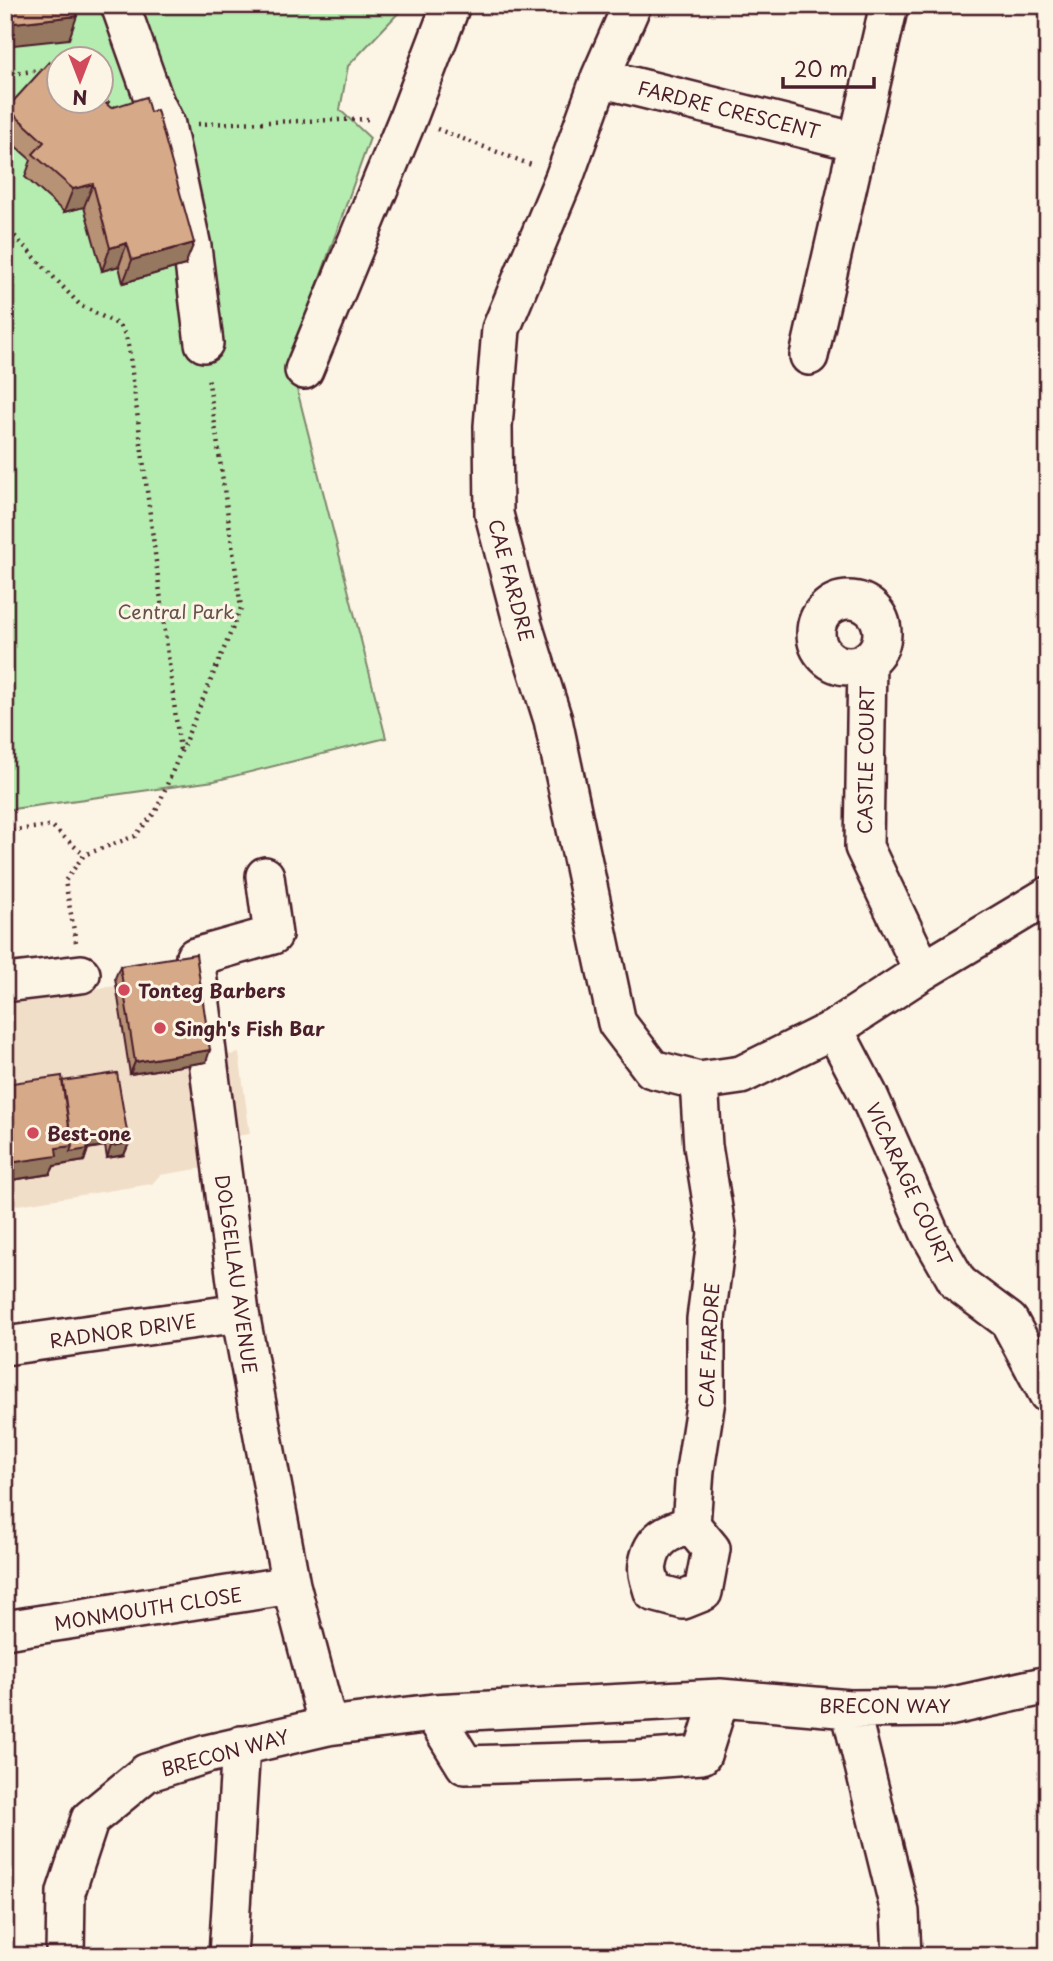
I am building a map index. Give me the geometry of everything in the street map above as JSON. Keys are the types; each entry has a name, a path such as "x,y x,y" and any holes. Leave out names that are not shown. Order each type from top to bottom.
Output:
{"street":[{"path":"120,5 155,103 166,125 191,247 204,343"},
{"path":"304,370 408,118 451,5"},
{"name":"CAE FARDRE","path":"632,5 600,78 564,177 501,329 493,426 494,514 523,625 553,720 617,1023 652,1069 699,1081 741,1075 834,1029 923,971 1048,896"},
{"path":"810,356 889,5"},
{"name":"FARDRE CRESCENT","path":"600,78 857,142"},
{"name":"CASTLE COURT","path":"867,661 864,847 923,971"},
{"name":"DOLGELLAU AVENUE","path":"265,876 273,935 195,957 240,1313 291,1585 328,1726"},
{"path":"5,983 81,974"},
{"name":"VICARAGE COURT","path":"834,1029 868,1094 930,1234 957,1283 1009,1321 1048,1394"},
{"name":"CAE FARDRE","path":"691,1525 695,1470 706,1400 706,1319 717,1233 703,1146 699,1081"},
{"name":"RADNOR DRIVE","path":"5,1346 240,1313"},
{"name":"MONMOUTH CLOSE","path":"5,1630 291,1585"},
{"name":"BRECON WAY","path":"65,1956 66,1892 90,1819 146,1773 241,1745 328,1726 433,1713 720,1698 850,1709 944,1708 1048,1685"},
{"path":"433,1713 465,1766 638,1760 702,1755 720,1698"},
{"path":"850,1709 900,1912 902,1956"},
{"path":"228,1956 241,1745"}],"path":[{"path":"5,75 46,68"},
{"path":"5,226 80,305 119,325 126,336 130,349 180,751"},
{"path":"81,974 65,881 84,855 135,836 156,811 241,608 204,343"},
{"path":"5,831 52,826 84,855"}],"shaded area":[{"path":"191,966 206,1059 239,1053 250,1134 199,1142 204,1168 160,1175 152,1184 5,1207 5,1000 116,986 115,978"}],"green space":[{"name":"Central Park","path":"5,5 406,5 348,66 340,110 370,138 290,362 386,738 214,781 5,810"}],"building":[{"path":"5,5 76,5 77,16 5,24"},
{"path":"46,65 46,116 116,116 116,106 146,97 150,112 157,110 194,243 132,260 127,243 110,248 93,184 73,189 33,154 44,142 7,108"},
{"path":"196,954 210,1050 135,1062 120,966"},
{"path":"117,1073 129,1143 111,1146 109,1134 86,1137 88,1149 70,1152 72,1146 62,1081"},
{"name":"Best-one","path":"62,1076 72,1146 56,1148 57,1156 9,1163 5,1138 5,1084"}],"place":[{"name":"Tonteg Barbers","path":"124,990"},
{"name":"Singh's Fish Bar","path":"160,1028"},
{"name":"Best-one","path":"33,1133"}]}
